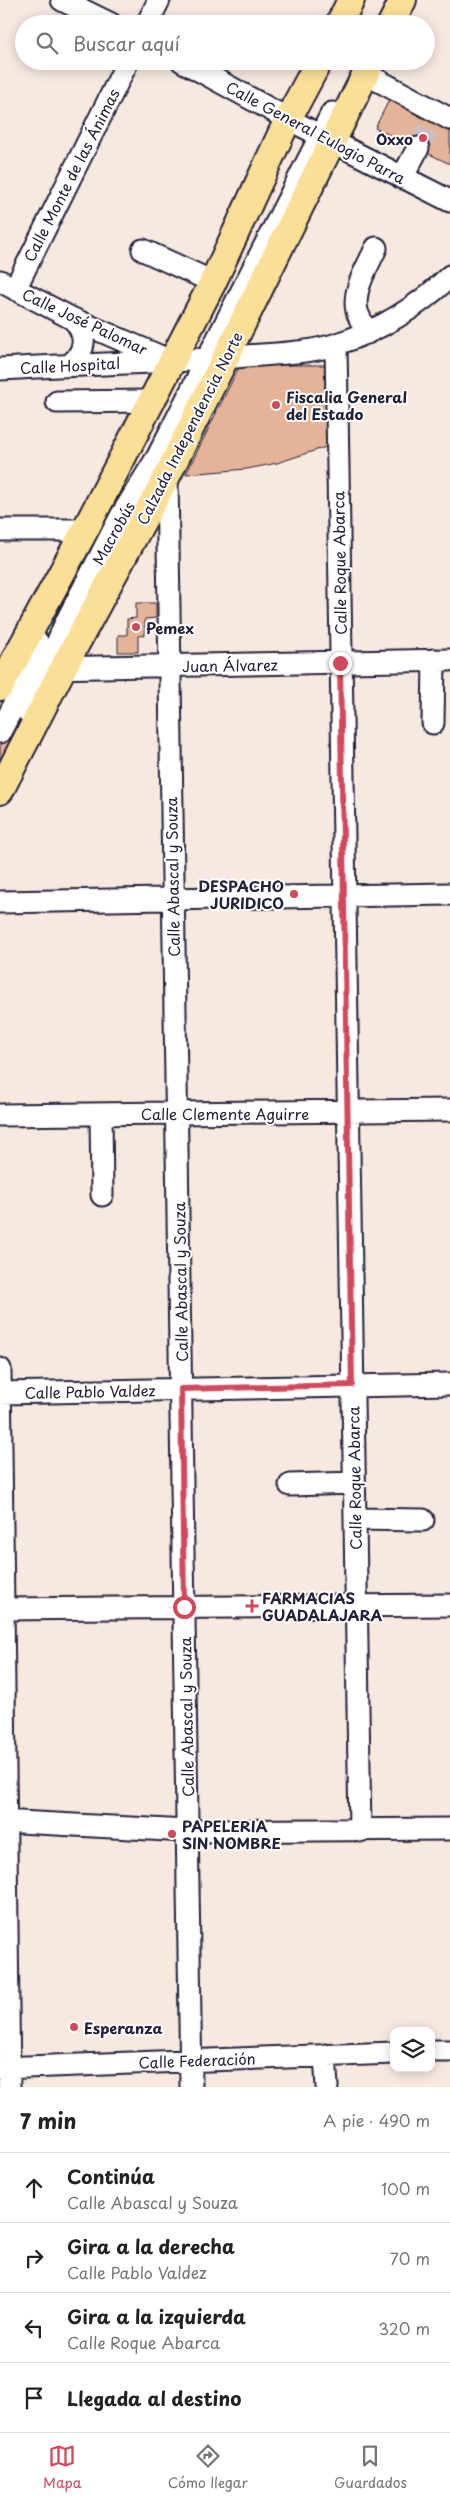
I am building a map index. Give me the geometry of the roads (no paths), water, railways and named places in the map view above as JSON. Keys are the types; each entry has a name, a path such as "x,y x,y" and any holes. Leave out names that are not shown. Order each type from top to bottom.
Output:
{"main road":[{"path":"343,15 351,0"},
{"path":"396,15 403,0"},
{"path":"9,672 85,530 150,401 176,361 213,282 294,122 315,70"},
{"name":"Calzada Independencia Norte","path":"0,791 55,668 167,476 216,358 362,70"}],"street":[{"path":"62,0 93,15"},
{"path":"152,15 159,0"},
{"path":"354,15 362,0"},
{"path":"382,15 390,0"},
{"name":"Calle Monte de las Ánimas","path":"7,285 123,70"},
{"name":"Calle General Eulogio Parra","path":"199,70 326,139 450,201"},
{"name":"Macrobús","path":"0,732 11,711 9,672 50,614 294,122 326,70"},
{"path":"372,70 440,117"},
{"path":"402,178 418,148"},
{"path":"368,333 357,312 356,301 357,292 376,248"},
{"path":"143,250 213,282"},
{"name":"Calle Hospital","path":"0,369 176,361 275,354 336,345 368,333 400,316 434,291 450,276"},
{"name":"Calle José Palomar","path":"7,285 73,318 176,361"},
{"path":"70,365 78,358 83,348 84,337 80,327 73,318"},
{"name":"Calle Roque Abarca","path":"336,345 360,1831"},
{"name":"Macrobús","path":"0,770 26,717 55,668 66,622 93,569 121,516 216,358"},
{"path":"57,402 150,401"},
{"name":"Calle Abascal y Souza","path":"167,476 168,665 177,1113 190,2061 192,2087"},
{"path":"0,530 85,530"},
{"path":"433,722 442,660"},
{"name":"Juan Álvarez","path":"9,672 55,668 442,660"},
{"path":"0,902 450,894"},
{"name":"Calle Clemente Aguirre","path":"0,1115 348,1113 450,1110"},
{"path":"101,1114 102,1195"},
{"path":"0,1369 3,1933 6,2074"},
{"name":"Calle Pablo Valdez","path":"0,1393 450,1384"},
{"path":"290,1485 354,1483"},
{"path":"355,1519 423,1520"},
{"path":"2,1609 450,1605"},
{"path":"3,1821 187,1831 450,1829"},
{"path":"435,2051 450,2051"},
{"name":"Calle Federación","path":"6,2074 190,2061 390,2053"},
{"path":"326,2055 327,2087"}],"tunnel":[{"path":"418,148 433,119"}],"place":[{"name":"Oxxo","path":"423,138"},
{"name":"Fiscalia General del Estado","path":"276,405"},
{"name":"Pemex","path":"136,627"},
{"name":"DESPACHO JURIDICO","path":"294,894"},
{"name":"FARMACIAS GUADALAJARA","path":"252,1606"},
{"name":"PAPELERIA SIN NOMBRE","path":"172,1834"},
{"name":"Esperanza","path":"74,2027"}]}
